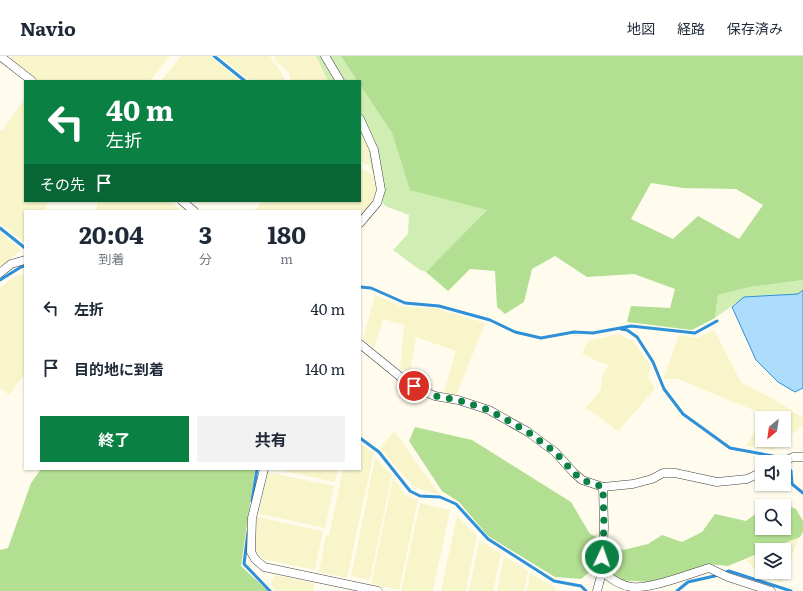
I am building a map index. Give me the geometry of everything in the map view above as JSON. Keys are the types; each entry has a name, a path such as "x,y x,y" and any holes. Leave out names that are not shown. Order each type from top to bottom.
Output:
{"street":[{"path":"0,56 31,80"},
{"path":"324,56 339,80"},
{"path":"361,121 374,150 380,190 377,203 361,222"},
{"path":"183,202 193,210"},
{"path":"0,273 11,264 24,260"},
{"path":"361,345 403,379 425,392 435,396 458,400 489,410 528,432 555,452 582,480 603,487 633,484 652,479 663,473 675,473 717,482 747,479 755,475"},
{"path":"791,458 803,457"},
{"path":"264,470 252,518 251,552 255,559 264,567 378,591"},
{"path":"597,591 602,572 604,527 603,487"},
{"path":"602,572 617,583 632,587 655,584 709,568 728,577 771,591"}],"shaded area":[{"path":"12,56 170,56 151,80 36,80 11,61"},
{"path":"181,56 210,56 240,80 162,80"},
{"path":"219,56 270,56 284,77 284,80 249,80"},
{"path":"275,56 316,56 328,80 291,80 289,73 274,59"},
{"path":"24,99 24,202 48,202 44,210 24,210 24,242 0,223 0,129 2,131"},
{"path":"361,132 368,145 371,167 361,162"},
{"path":"361,169 374,176 378,196 361,217 361,210 256,210 261,202 361,202"},
{"path":"98,202 170,202 181,210 96,210"},
{"path":"0,232 21,250 0,267"},
{"path":"24,274 24,375 9,395 0,388 0,288 15,276"},
{"path":"375,295 403,307 435,308 485,323 456,396 444,392 456,351 416,337 410,372 400,369 404,325 383,319 374,348 363,339"},
{"path":"714,330 741,382 780,403 803,418 803,425 791,435 791,411 755,412 678,379 663,379 679,335 697,338"},
{"path":"618,334 633,341 651,367 648,376 655,389 618,431 586,408 601,389 602,377 608,365 592,359 582,353 588,341"},
{"path":"394,431 440,495 414,487 380,448"},
{"path":"755,431 755,447 777,447 773,450 746,446"},
{"path":"361,445 374,453 347,578 319,572 326,535 329,536 343,470 361,470"},
{"path":"375,458 392,475 370,580 351,576"},
{"path":"280,470 338,470 335,482"},
{"path":"267,472 334,486 325,528 259,514"},
{"path":"393,478 406,495 418,500 399,590 371,584"},
{"path":"420,503 450,510 433,591 401,591"},
{"path":"457,516 477,536 466,591 441,591"},
{"path":"257,517 323,531 315,570 263,559 256,550"},
{"path":"799,537 791,558 791,543 786,543"},
{"path":"479,540 501,554 493,591 469,591"},
{"path":"504,556 528,571 524,591 497,591"},
{"path":"755,556 755,569 746,560"},
{"path":"530,573 556,588 555,591 527,591"},
{"path":"274,575 314,583 313,591 276,591 271,585"},
{"path":"774,579 783,579 782,582"}],"green space":[{"path":"316,56 341,56 356,80 328,80"},
{"path":"341,56 803,56 803,280 750,287 718,295 715,318 692,330 627,322 631,306 670,308 675,289 634,274 587,277 555,256 532,269 524,302 505,314 497,307 495,271 470,269 448,291 426,272 487,210 410,190 392,133 361,86 361,80 356,80","holes":["651,183 683,188 736,189 763,205 739,239 698,216 673,239 631,219"]},
{"path":"361,86 392,133 410,189 487,210 426,272 420,270 393,250 408,234 409,215 385,206 378,196 371,167 368,145 361,132"},
{"path":"803,280 803,290 799,294 744,297 715,318 718,295 750,287"},
{"path":"415,427 472,440 571,502 590,534 623,550 648,544 662,535 682,542 702,532 715,514 746,521 755,514 755,535 791,535 791,507 796,509 803,521 803,532 800,537 785,543 755,543 755,555 728,566 709,564 651,582 617,580 597,566 581,579 555,577 488,536 459,502 442,491 409,441"},
{"path":"40,470 255,470 241,566 268,591 0,591 0,550 8,548 31,483"}],"water":[{"path":"803,290 803,388 795,392 778,382 756,360 732,307 744,297 798,294"}],"waterway":[{"path":"214,56 244,80"},
{"path":"0,228 24,247"},
{"path":"0,280 24,266"},
{"path":"361,287 371,288 405,303 439,306 490,320 515,332 541,338 574,332 593,333 631,326 695,333 717,321"},
{"path":"621,329 627,330 637,337 653,362 664,389 683,414 730,448 773,456 782,460 791,471 792,484 803,493"},
{"path":"361,439 379,452 410,491 420,496 440,497 456,504 488,539 554,581 581,586 586,591"},
{"path":"252,501 257,470"},
{"path":"248,532 244,564 270,591"},
{"path":"724,573 729,571 791,591"},
{"path":"677,591 688,582 719,575"}],"route":[{"path":"414,386 435,396 458,400 489,410 528,432 555,452 582,480 603,487 604,527 602,557"}]}
